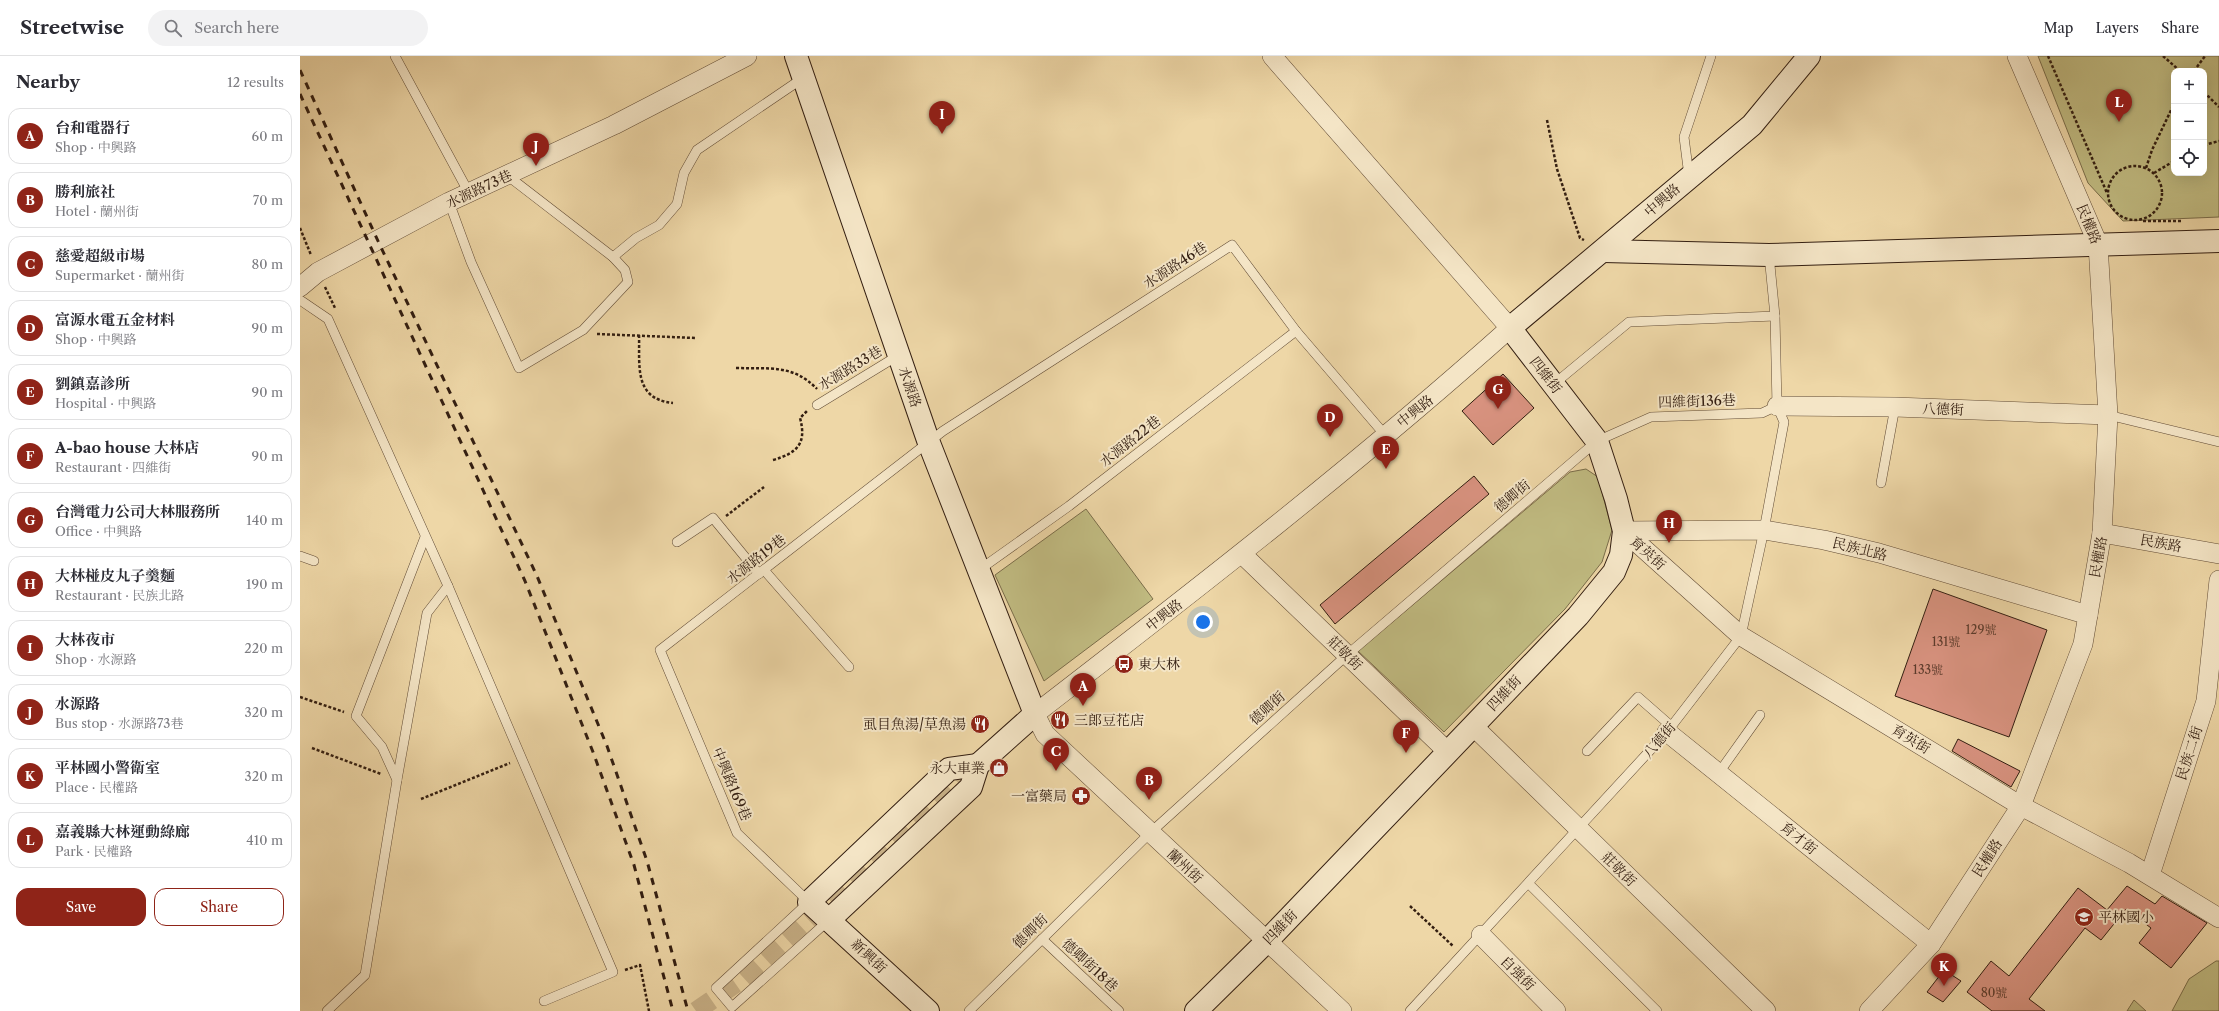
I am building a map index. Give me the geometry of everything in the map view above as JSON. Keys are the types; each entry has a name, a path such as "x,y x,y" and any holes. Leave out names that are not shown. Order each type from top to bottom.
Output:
{"street":[{"name":"水源路73巷","path":"300,286 318,272 449,202 508,176 614,125 747,56"},
{"name":"水源路","path":"796,56 929,443 1035,714"},
{"path":"1272,56 1510,328"},
{"name":"中興路","path":"972,771 1035,714 1242,554 1442,389 1510,328 1604,252 1690,176 1752,125 1809,56"},
{"name":"民權路","path":"1869,1011 1931,944 2021,806 2083,644 2102,533 2108,415 2098,244 2017,56"},
{"path":"1604,252 1768,255 2219,241"},
{"name":"四維街","path":"1196,1011 1266,942 1578,616 1614,572 1621,555 1624,531 1616,499 1597,441 1510,328"},
{"name":"八德街","path":"1777,406 1895,408 2108,415"},
{"name":"民族北路","path":"1624,531 1764,530 1824,540 1879,553 2088,615"},
{"name":"育英街","path":"1624,531 1741,636 2021,806 2150,876 2219,918"},
{"name":"民族路","path":"2102,533 2219,554"},
{"name":"莊敬街","path":"1242,554 1448,752"},
{"name":"民族二街","path":"2150,876 2206,701 2219,580"},
{"name":"蘭州街","path":"1035,714 1045,734 1266,942 1342,1011"},
{"name":"莊敬街","path":"1473,726 1766,1011"},
{"name":"育才街","path":"1669,729 1718,774 1931,944"},
{"path":"809,902 949,769 972,771 970,787 829,920"},
{"name":"新興街","path":"809,902 928,1011"},
{"name":"自強街","path":"1481,935 1556,1011"}],"lane":[{"path":"395,56 469,192"},
{"path":"1690,176 1684,137 1711,56"},
{"path":"613,258 636,238 659,225 677,204 684,173 697,150 803,78"},
{"path":"449,202 471,262 519,368 590,324 628,282 625,270 613,258 508,176"},
{"name":"水源路46巷","path":"929,443 943,431 1232,245 1296,331 1385,435"},
{"name":"八德街","path":"1410,1011 1529,884 1669,729 1741,636 1764,530 1784,422 1777,406 1775,316 1768,255"},
{"path":"300,300 328,319 448,586 613,972 544,1001"},
{"path":"1554,384 1629,322 1775,316"},
{"name":"水源路22巷","path":"979,570 1069,506 1296,331"},
{"name":"水源路33巷","path":"817,405 899,355"},
{"name":"四維街136巷","path":"1597,441 1651,417 1762,413 1777,406"},
{"path":"1880,483 1895,408"},
{"path":"2108,415 2219,442"},
{"name":"德卿街","path":"969,1011 1150,833 1347,655 1597,441"},
{"name":"水源路19巷","path":"690,721 660,650 929,443"},
{"path":"677,542 713,518 849,667"},
{"path":"397,780 382,747 356,716 426,537"},
{"path":"300,556 314,561"},
{"path":"327,1011 365,975 397,780 427,613 448,586"},
{"path":"1587,751 1638,697 1669,729"},
{"path":"1718,774 1760,715"},
{"name":"中興路169巷","path":"690,721 737,833 809,902"},
{"path":"1529,884 1657,1011"},
{"path":"809,902 716,988 732,1007 829,920"},
{"name":"德卿街18巷","path":"1042,939 1119,1011"}],"path":[{"path":"2048,56 2114,211 2129,220 2188,221"},
{"path":"2163,56 2177,68"},
{"path":"2196,68 2205,56"},
{"path":"2207,95 2219,107"},
{"path":"2146,168 2152,150 2171,110"},
{"path":"1547,120 1557,169 1580,238 1604,252"},
{"path":"2207,144 2219,141"},
{"path":"2154,173 2171,163"},
{"path":"2108,194 2109,185 2120,171 2128,167 2146,168 2154,173 2161,184 2163,198 2154,213 2138,221"},
{"path":"590,324 596,334 696,338"},
{"path":"639,335 641,381 647,392 658,402 673,403"},
{"path":"736,368 775,369 798,373 820,393 817,405 800,418 803,430 802,441 794,451 773,460"},
{"path":"718,522 764,487"},
{"path":"300,697 356,716"},
{"path":"312,748 397,780"},
{"path":"421,799 522,758"},
{"path":"1410,906 1462,955"}],"shaded area":[{"path":"2038,56 2219,56 2219,217 2123,221 2088,183"},
{"path":"1586,469 1598,477 1612,530 1602,562 1565,609 1444,732 1358,651 1570,472"},
{"path":"1086,509 1153,599 1044,681 995,575"},
{"path":"2216,961 2219,961 2219,1011 2172,1011 2189,979"},
{"path":"2134,1000 2146,1011 2127,1011"}],"building":[{"path":"1503,374 1534,408 1493,445 1462,411"},
{"path":"1474,476 1489,494 1335,624 1320,605"},
{"path":"1933,589 2047,630 2009,737 1895,696"},
{"path":"1958,739 2020,771 2011,787 1952,751"},
{"path":"2127,886 2155,904 2162,896 2207,923 2171,968 2139,943 2151,928 2126,909 2101,940 2085,928 2029,999 2045,1011 1992,1011 1967,992 1991,961 2009,976 2078,888 2107,910"},
{"path":"1944,970 1961,981 1943,1002 1927,992"}],"tunnel":[{"path":"696,1011 741,980 966,776"}],"railway":[{"path":"300,70 378,241 537,576 607,746 647,861 688,1011"},
{"path":"300,94 525,581 593,752 634,865 673,1011"}],"place":[{"name":"嘉義縣大林運動綠廊","path":"2119,122"},
{"name":"大林夜市","path":"942,134"},
{"name":"水源路","path":"536,166"},
{"name":"台灣電力公司大林服務所","path":"1498,409"},
{"name":"富源水電五金材料","path":"1330,437"},
{"name":"劉鎮嘉診所","path":"1386,469"},
{"name":"大林椪皮丸子羹麵","path":"1669,543"},
{"name":"東大林","path":"1124,664"},
{"name":"台和電器行","path":"1083,706"},
{"name":"三郎豆花店","path":"1060,720"},
{"name":"虱目魚湯/草魚湯","path":"980,724"},
{"name":"A-bao house 大林店","path":"1406,753"},
{"name":"永大車業","path":"999,768"},
{"name":"慈愛超級市場","path":"1056,771"},
{"name":"一富藥局","path":"1081,796"},
{"name":"勝利旅社","path":"1149,800"},
{"name":"平林國小","path":"2084,917"},
{"name":"平林國小警衛室","path":"1944,986"}]}
